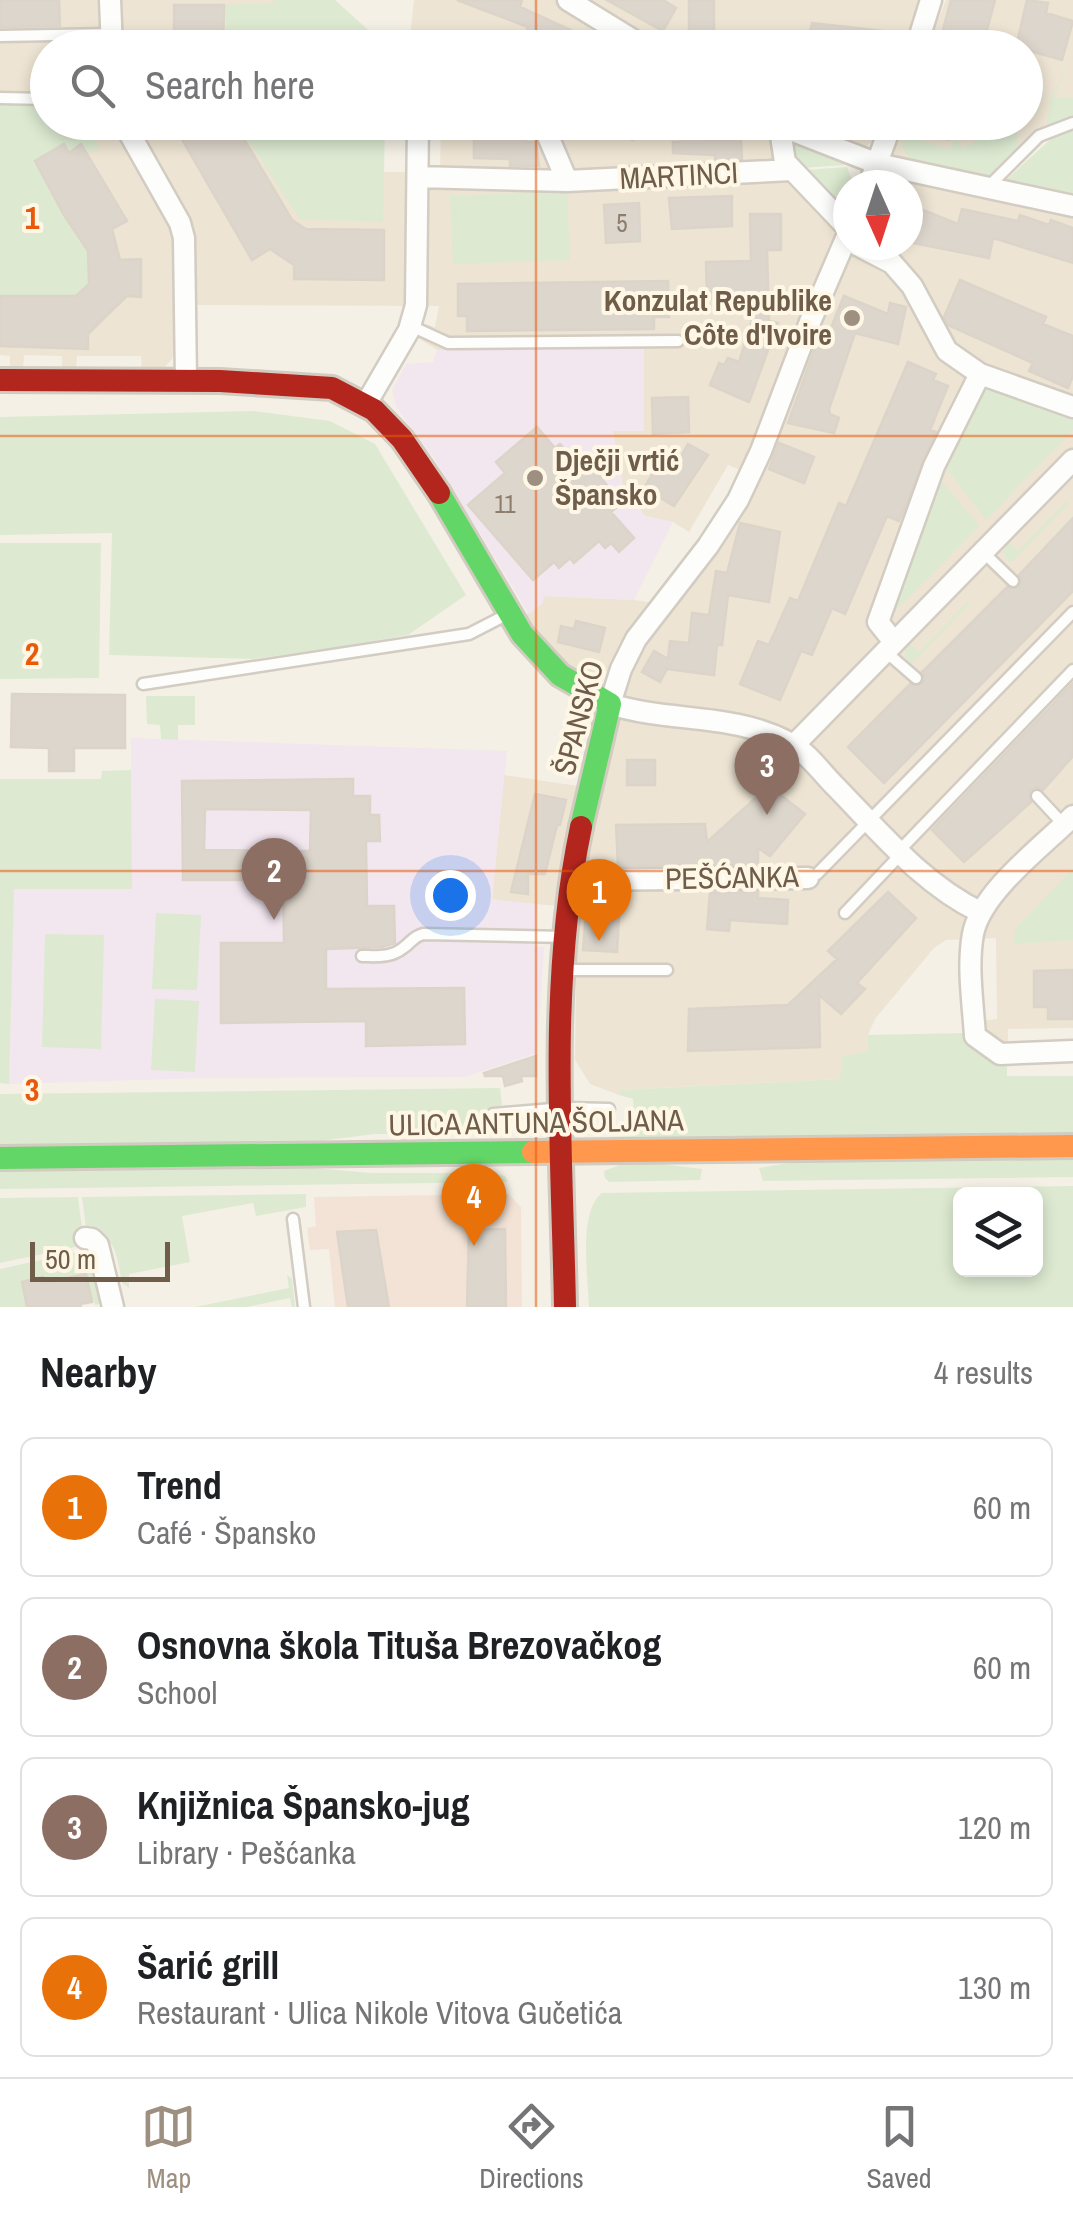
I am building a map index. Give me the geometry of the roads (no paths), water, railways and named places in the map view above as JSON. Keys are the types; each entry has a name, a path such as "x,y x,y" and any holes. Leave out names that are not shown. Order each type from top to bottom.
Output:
{"street":[{"path":"110,0 111,30"},
{"path":"568,0 617,30"},
{"path":"922,30 932,0"},
{"path":"132,140 180,224 184,238 186,380"},
{"path":"366,404 411,326 418,284 418,140"},
{"path":"549,140 566,181"},
{"path":"778,140 782,156 792,170 833,215"},
{"path":"807,140 878,164 1073,206"},
{"path":"875,170 886,140"},
{"name":"MARTINCI","path":"418,177 566,181 792,170"},
{"name":"ŠPANSKO","path":"565,1307 566,938 573,880 610,704 636,639 708,546 738,500 833,260"},
{"path":"886,260 912,286 947,351 980,374 1073,407"},
{"path":"890,646 878,622 934,466 980,374"},
{"path":"0,380 186,380 319,386 366,404 389,423 413,455 509,613 548,666 610,704 635,712 700,716 742,725 794,744 946,894 980,912"},
{"path":"794,744 1073,460"},
{"path":"1068,821 990,898 980,912 972,954 975,1036 1000,1054 1073,1052"},
{"name":"PEŠĆANKA","path":"573,880 808,878"},
{"name":"ULICA ANTUNA ŠOLJANA","path":"0,1158 1073,1146"},
{"path":"85,1238 98,1245 113,1307"}],"lane":[{"path":"0,36 30,37"},
{"path":"0,98 30,99"},
{"path":"1043,134 1073,124"},
{"path":"988,187 1034,140"},
{"path":"411,326 448,342 678,341"},
{"path":"983,552 1013,581"},
{"name":"PEŠĆANKA","path":"808,878 817,874 1073,612"},
{"path":"143,684 469,634 509,613"},
{"path":"890,646 916,678"},
{"path":"845,913 1073,670"},
{"path":"1037,796 1068,821"},
{"path":"362,956 394,954 414,936 423,934 566,938"},
{"path":"566,970 667,970"},
{"path":"493,1114 610,1109"},
{"path":"293,1219 304,1307"}],"place":[{"name":"Konzulat Republike Côte d'Ivoire","path":"852,318"},
{"name":"Dječji vrtić Špansko","path":"535,478"},
{"name":"Knjižnica Špansko-jug","path":"767,815"},
{"name":"Osnovna škola Tituša Brezovačkog","path":"274,920"},
{"name":"Trend","path":"599,941"},
{"name":"Šarić grill","path":"474,1246"}]}
